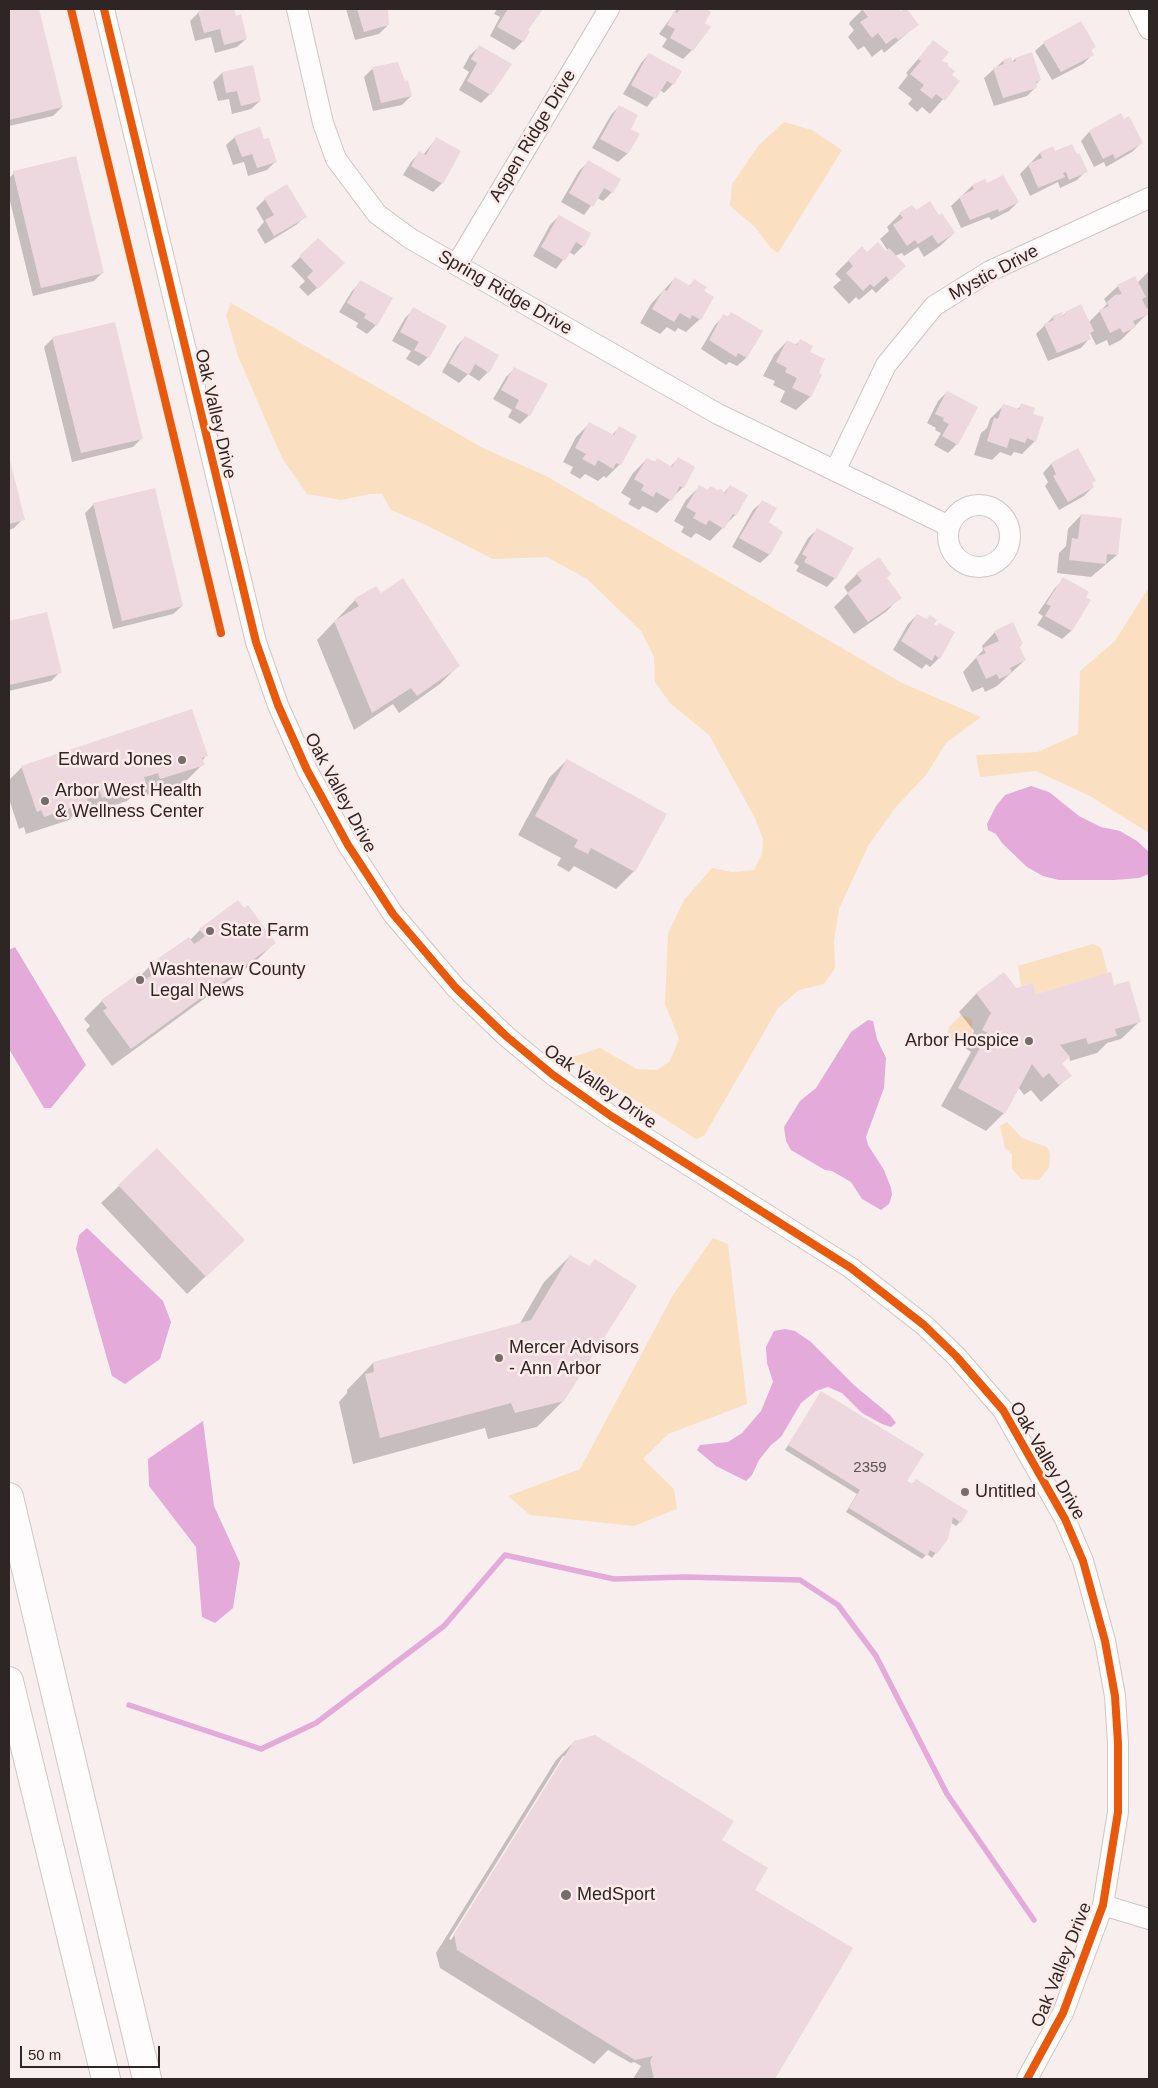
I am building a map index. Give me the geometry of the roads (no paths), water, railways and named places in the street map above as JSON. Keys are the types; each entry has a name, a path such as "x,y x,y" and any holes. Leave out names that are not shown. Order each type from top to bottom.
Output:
{"highway":[{"path":"9,1497 147,2079"},
{"path":"9,1681 106,2079"}],"street":[{"name":"Oak Valley Drive","path":"104,9 256,642 278,705 307,770 348,845 393,914 456,988 506,1036 553,1075 611,1116 851,1268 924,1324 956,1356 1004,1410 1065,1518 1084,1561 1105,1641 1115,1696 1118,1743 1118,1802 1103,1905 1063,2013 1027,2079"},
{"name":"Spring Ridge Drive","path":"297,9 323,122 336,159 377,214 411,239 718,414 949,526"},
{"name":"Aspen Ridge Drive","path":"457,264 609,9"},
{"path":"1139,9 1149,29"},
{"name":"Mystic Drive","path":"835,471 886,365 934,306 990,271 1149,198"},
{"path":"1103,1905 1149,1919"}],"waterway":[{"path":"129,1705 261,1749 316,1723 444,1626 505,1555 614,1579 685,1577 800,1580 838,1605 876,1656 947,1794 1034,1920"}],"place":[{"name":"Edward Jones","path":"182,760"},
{"name":"Arbor West Health & Wellness Center","path":"45,801"},
{"name":"State Farm","path":"210,931"},
{"name":"Washtenaw County Legal News","path":"140,980"},
{"name":"Arbor Hospice","path":"1029,1041"},
{"name":"Mercer Advisors - Ann Arbor","path":"499,1358"},
{"name":"Untitled","path":"965,1492"},
{"name":"MedSport","path":"566,1895"}]}
